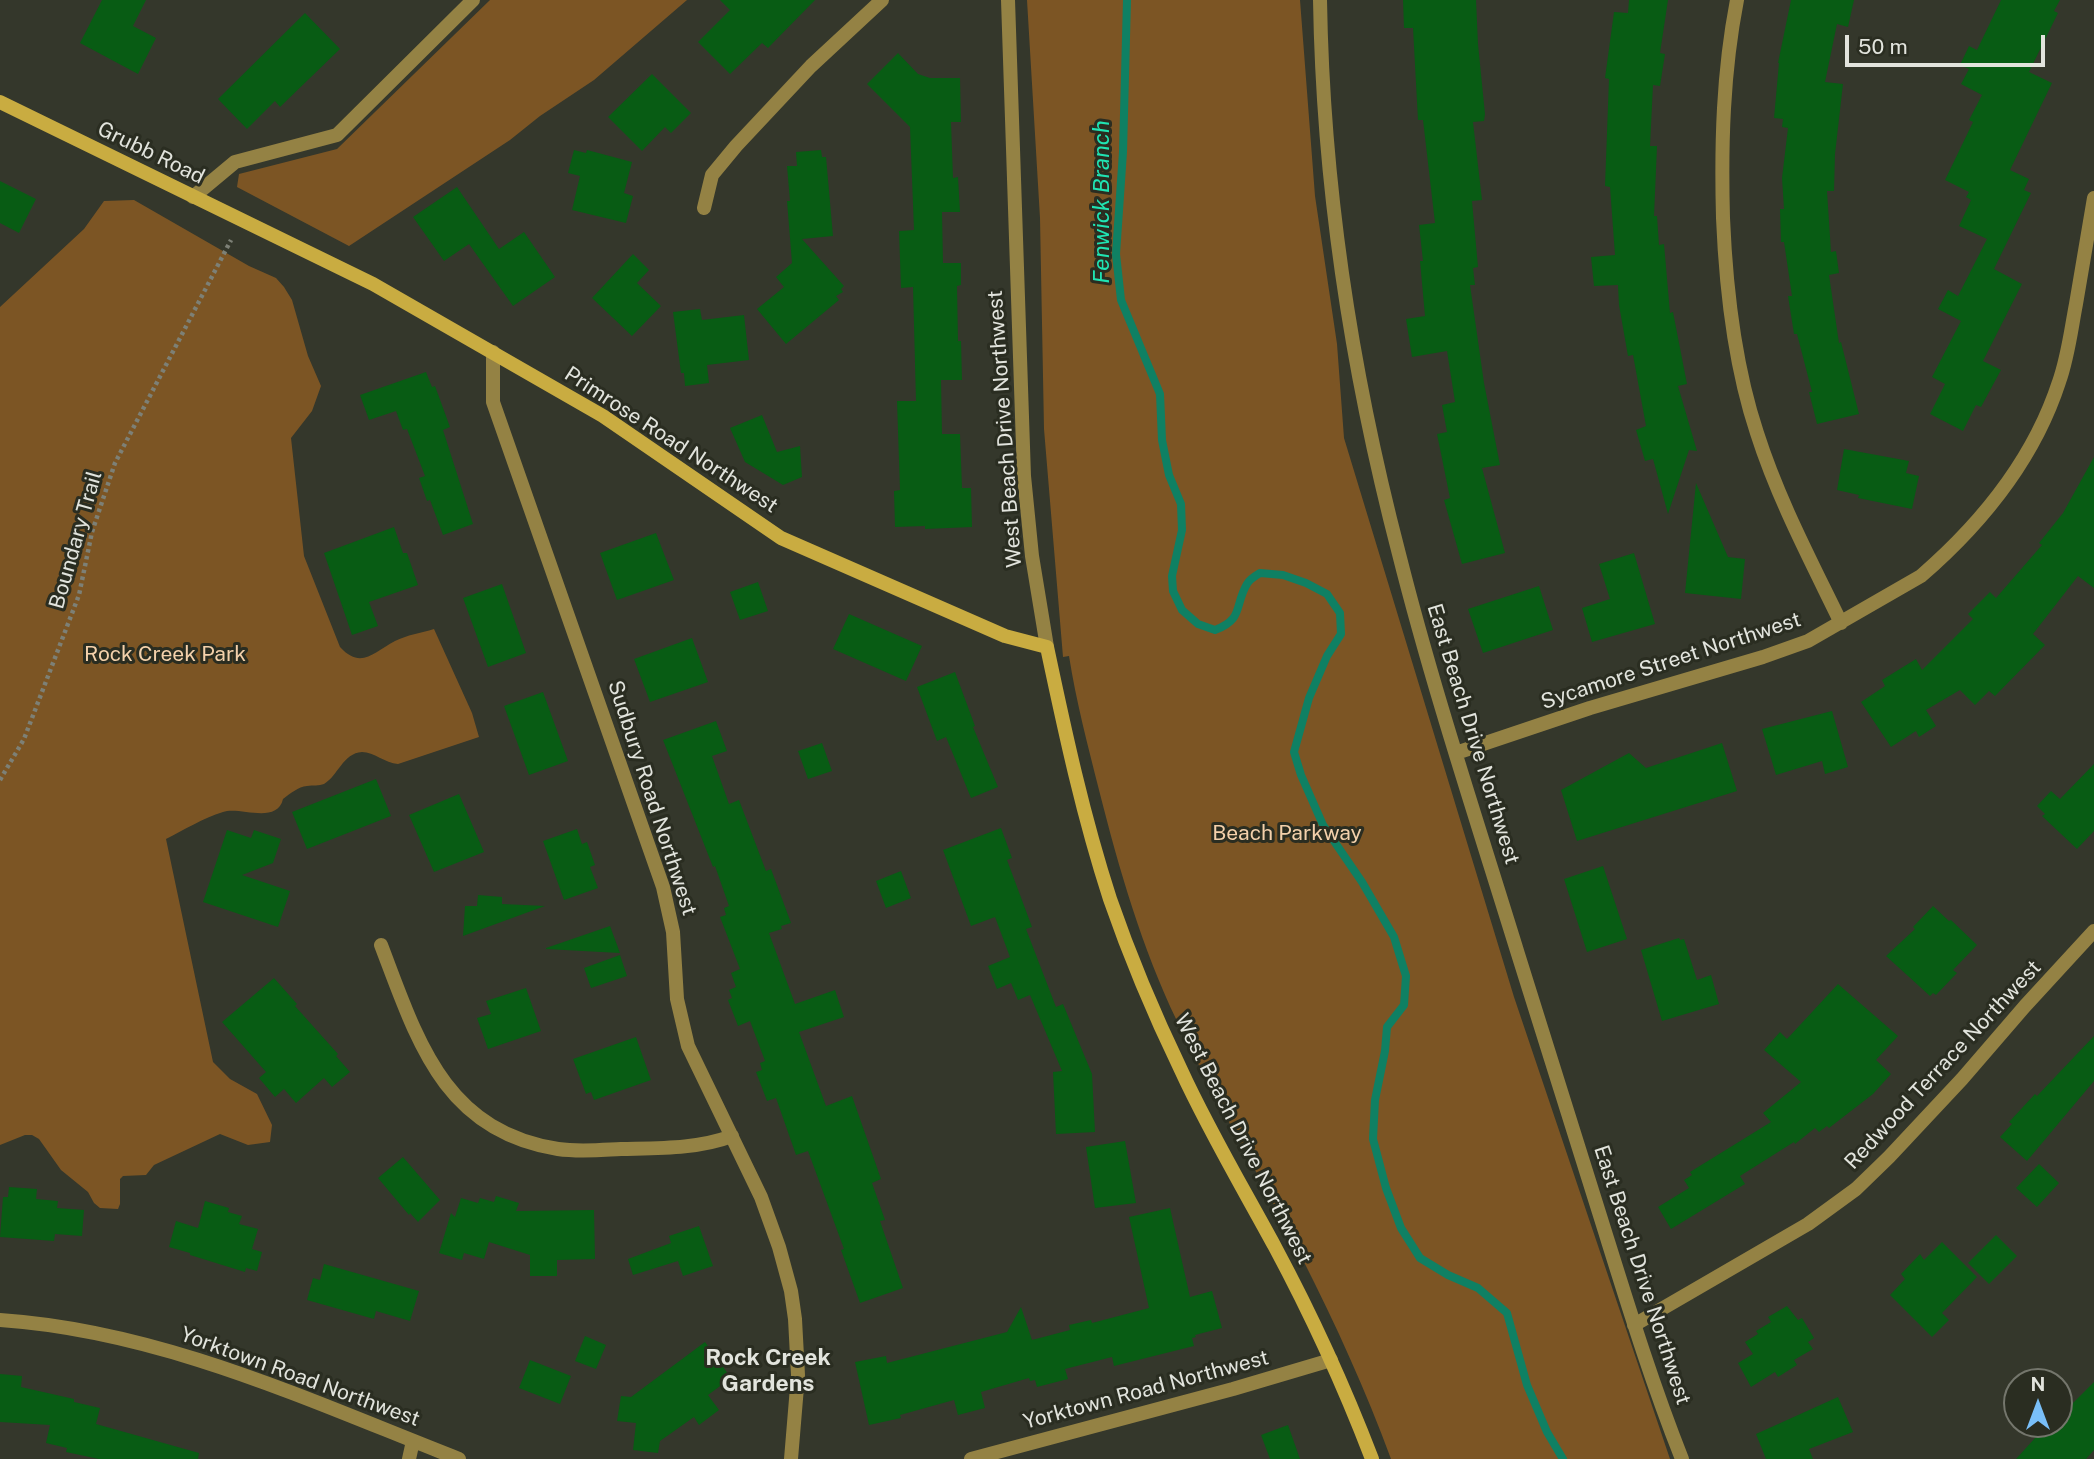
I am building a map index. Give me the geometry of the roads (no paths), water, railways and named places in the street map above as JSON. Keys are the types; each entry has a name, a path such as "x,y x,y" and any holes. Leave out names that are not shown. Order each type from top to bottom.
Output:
{"street":[{"path":"193,197 235,162 337,135 473,0"},
{"path":"704,208 712,175 736,146 811,66 883,0"},
{"name":"West Beach Drive Northwest","path":"1008,0 1024,477 1032,556 1063,726 1091,835 1128,948 1156,1016 1205,1120 1282,1260 1331,1360 1372,1459"},
{"name":"East Beach Drive Northwest","path":"1320,0 1322,74 1333,203 1357,363 1400,561 1426,656 1634,1325 1682,1459"},
{"path":"1737,0 1726,72 1722,140 1724,239 1736,348 1748,405 1766,460 1841,623"},
{"name":"Grubb Road","path":"0,102 284,242"},
{"name":"Sycamore Street Northwest","path":"1456,753 1590,708 1763,657 1808,640 1921,576 1948,552 1996,498 2036,438 2052,404 2067,356 2094,198"},
{"name":"Primrose Road Northwest","path":"284,242 373,284 603,416 780,538 1005,636 1047,647"},
{"name":"Sudbury Road Northwest","path":"493,352 493,402 663,887 673,932 677,999 688,1046 769,1216 791,1291 798,1346 791,1459"},
{"name":"Redwood Terrace Northwest","path":"1634,1325 1808,1224 1856,1189 1962,1079 2094,931"},
{"path":"381,945 426,1056 463,1104 480,1120 499,1131 539,1145 581,1151 685,1146 732,1136"},
{"name":"Yorktown Road Northwest","path":"0,1320 47,1324 180,1353 231,1370 459,1459"},
{"name":"Yorktown Road Northwest","path":"971,1459 1331,1360"},
{"path":"409,1459 413,1441"}],"waterway":[{"name":"Fenwick Branch","path":"1127,0 1123,152 1116,254 1121,300 1160,394 1162,440 1169,475 1181,504 1182,530 1172,576 1173,591 1182,610 1198,624 1215,630 1224,626 1234,616 1247,584 1260,573 1283,575 1306,583 1327,594 1340,613 1341,634 1327,656 1309,698 1294,752 1323,825 1362,882 1394,937 1406,976 1404,1005 1387,1027 1375,1100 1373,1139 1386,1188 1401,1228 1420,1258 1448,1275 1478,1288 1507,1313 1527,1385 1547,1432 1563,1459"}],"district":[{"name":"Rock Creek Gardens","path":"768,1371"}],"park label":[{"name":"Rock Creek Park","path":"165,655"},
{"name":"Beach Parkway","path":"1287,834"}]}
